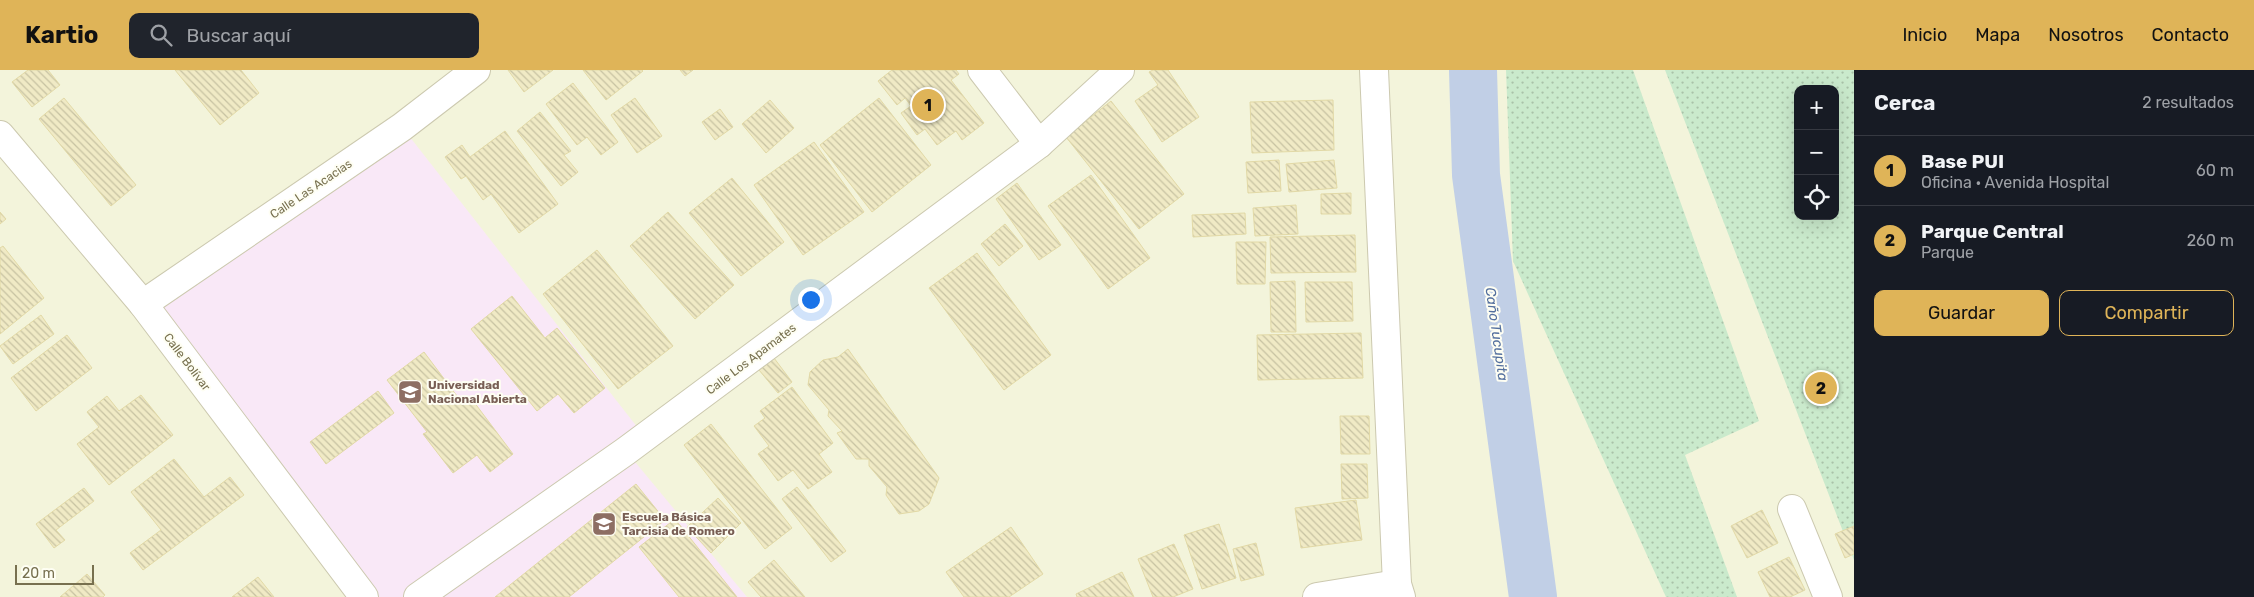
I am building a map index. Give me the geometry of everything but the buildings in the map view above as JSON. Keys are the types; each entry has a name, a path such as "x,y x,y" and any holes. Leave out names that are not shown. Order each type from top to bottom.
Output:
{"street":[{"name":"Calle Las Acacias","path":"142,304 402,127 476,70"},
{"path":"982,70 1039,144"},
{"name":"Calle Los Apamates","path":"418,597 626,451 1039,144 1120,70"},
{"path":"1317,597 1399,590 1374,70"},
{"name":"Calle Bolívar","path":"0,135 142,304 364,597"},
{"path":"1792,509 1828,597"}],"shaded area":[{"path":"0,70 1854,70 1854,597 0,597"},
{"path":"1506,70 1633,70 1759,421 1685,455 1737,597 1666,597 1513,261"},
{"path":"1665,70 1854,70 1854,560"},
{"name":"Universidad Nacional Abierta","path":"402,127 645,437 413,597 369,597 143,304"},
{"name":"Escuela Básica Tarcisia de Romero","path":"626,451 747,597 418,597"}],"waterway":[{"name":"Caño Tucupita","path":"1473,70 1476,175 1533,597"}],"place":[{"name":"Base PUI","path":"928,105"},
{"name":"Parque Central","path":"1821,388"},
{"name":"Universidad Nacional Abierta","path":"410,392"},
{"name":"Escuela Básica Tarcisia de Romero","path":"604,524"}]}
